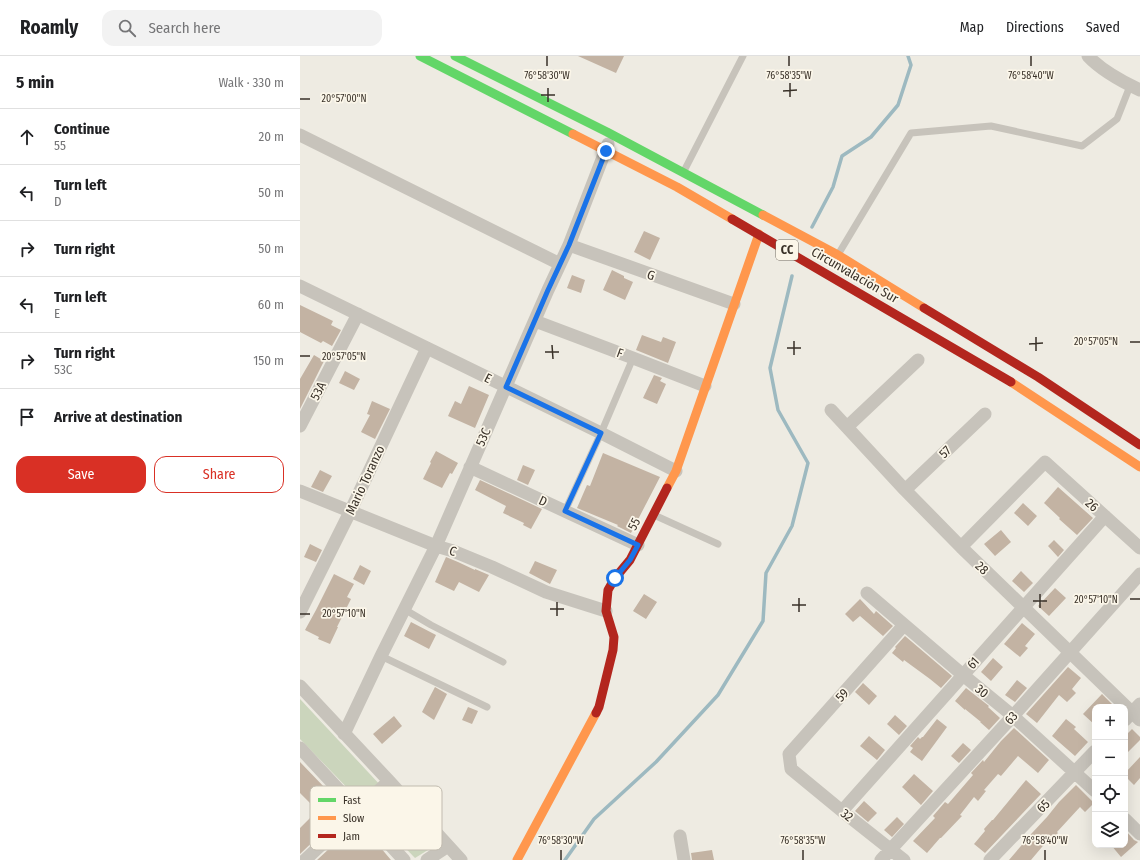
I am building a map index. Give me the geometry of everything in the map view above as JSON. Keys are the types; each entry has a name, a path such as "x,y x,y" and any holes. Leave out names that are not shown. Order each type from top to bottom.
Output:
{"main road":[{"name":"Circunvalación Sur","path":"420,56 606,151 681,180 838,255 1038,377 1140,445"},
{"name":"Circunvalación Sur","path":"455,56 612,135 681,180 759,234 1001,375 1140,467"},
{"name":"55","path":"517,860 598,707 613,650 614,637 606,611 608,590 615,578 630,560 676,471 759,234"}],"street":[{"path":"1088,56 1095,64 1135,88"},
{"path":"300,135 560,264"},
{"name":"53C","path":"344,734 436,546 534,321 569,245 612,135"},
{"name":"G","path":"569,245 734,304"},
{"name":"E","path":"300,286 676,471"},
{"name":"53A","path":"300,426 358,314"},
{"name":"F","path":"534,321 705,386"},
{"name":"Mario Toranzo","path":"300,612 350,512 427,348"},
{"path":"847,428 918,360"},
{"name":"28","path":"831,410 905,490 961,547 1134,714"},
{"name":"57","path":"905,490 985,414"},
{"name":"26","path":"961,547 1045,462 1140,548"},
{"name":"D","path":"470,467 638,545"},
{"name":"C","path":"300,491 492,567 546,592 606,611"},
{"name":"61","path":"842,811 1105,516"},
{"name":"63","path":"881,860 1140,574"},
{"name":"30","path":"867,593 1013,716 1092,788"},
{"name":"59","path":"791,768 789,754 904,625"},
{"path":"300,686 394,786"},
{"path":"301,751 334,786"},
{"name":"65","path":"990,860 1092,754"},
{"name":"32","path":"791,768 904,860"},
{"path":"383,786 389,781"},
{"path":"1128,823 1140,834"},
{"path":"680,836 684,860"},
{"path":"442,839 461,860"},
{"path":"427,860 448,846"},
{"path":"305,860 315,850"},
{"path":"395,850 404,860"}],"lane":[{"path":"681,180 744,56"},
{"path":"838,255 911,133 991,126 1082,146 1117,119 1135,88"},
{"path":"565,511 601,433 633,358"},
{"path":"654,515 718,544"},
{"path":"404,609 431,625 503,662"},
{"path":"381,656 487,707"}],"green space":[{"path":"300,699 381,786 345,786 300,739"},
{"path":"407,850 428,850 415,858"}],"building":[{"path":"578,56 624,56 616,73"},
{"path":"644,231 660,238 650,260 634,252"},
{"path":"612,270 633,282 625,300 603,290"},
{"path":"572,275 585,280 581,293 567,288"},
{"path":"300,305 333,321 331,325 341,330 332,346 323,341 321,343 300,332"},
{"path":"642,335 661,342 663,337 676,342 668,363 636,350"},
{"path":"314,355 324,361 300,409 300,379"},
{"path":"345,371 360,379 354,390 339,383"},
{"path":"654,375 662,378 660,381 666,384 657,404 643,398"},
{"path":"469,386 489,395 475,428 448,416 455,401 461,404"},
{"path":"372,401 390,409 375,439 361,432 370,415 367,414"},
{"path":"436,451 458,463 452,474 450,473 442,488 423,479"},
{"path":"603,453 660,477 631,533 617,526 618,525 577,508 587,485 590,486"},
{"path":"523,465 535,470 528,485 517,480"},
{"path":"320,470 332,476 323,492 311,487"},
{"path":"480,480 542,509 531,529 523,525 524,523 503,513 506,506 475,490"},
{"path":"1058,487 1093,518 1077,535 1044,503"},
{"path":"1023,503 1037,516 1028,526 1014,513"},
{"path":"1001,530 1011,542 995,556 984,544"},
{"path":"1054,540 1064,550 1058,557 1048,546"},
{"path":"310,544 322,550 316,562 304,557"},
{"path":"446,557 489,575 479,592 459,582 454,591 435,582"},
{"path":"535,561 557,570 550,584 529,573"},
{"path":"360,565 371,571 364,585 353,579"},
{"path":"1021,571 1033,583 1024,592 1012,581"},
{"path":"334,574 354,584 347,597 351,599 330,644 318,639 319,637 305,630"},
{"path":"1055,588 1066,598 1049,616 1038,606"},
{"path":"644,594 657,602 646,619 633,611"},
{"path":"860,599 874,614 876,611 893,626 883,636 860,616 853,622 845,614"},
{"path":"411,622 436,635 429,649 404,636"},
{"path":"1022,623 1035,634 1025,646 1028,648 1020,657 1004,644"},
{"path":"905,636 952,676 941,688 904,660 903,662 892,653 896,648 895,647"},
{"path":"993,658 1003,667 991,681 981,672"},
{"path":"1068,667 1081,678 1072,689 1076,693 1067,702 1059,695 1037,723 1026,714"},
{"path":"1017,680 1027,688 1015,702 1005,695"},
{"path":"863,683 877,696 869,705 855,692"},
{"path":"435,687 447,694 434,720 422,712"},
{"path":"966,688 989,706 988,707 1000,718 989,730 955,701"},
{"path":"1102,694 1112,704 1092,704"},
{"path":"1092,705 1092,722 1083,714"},
{"path":"468,707 478,711 472,724 462,720"},
{"path":"895,715 907,726 899,735 887,724"},
{"path":"394,716 402,726 382,744 373,734"},
{"path":"937,719 947,727 922,761 910,752 913,748 910,746 918,737 920,739 923,737"},
{"path":"1066,719 1076,727 1074,729 1088,742 1075,756 1052,736"},
{"path":"1014,728 1049,760 1038,773 1018,756 1001,776 998,774 984,790 986,791 978,801 974,797 960,815 962,816 927,853 913,841 935,818 933,816 945,802 948,804 973,775 971,773 983,760 984,762"},
{"path":"1132,729 1140,737 1140,740 1128,752 1128,740 1128,733"},
{"path":"869,736 885,750 877,760 860,746"},
{"path":"963,743 971,750 959,763 951,756"},
{"path":"1140,757 1140,778 1134,785 1128,779 1128,770"},
{"path":"300,762 323,786 310,786 310,803 300,793"},
{"path":"914,774 933,791 921,805 902,787"},
{"path":"1026,780 1041,794 985,853 974,844 985,831 984,829"},
{"path":"1076,785 1092,801 1092,805 1085,812 1080,807 1057,832 1058,833 1049,842 1047,841 1031,860 1009,860 1047,817"},
{"path":"864,801 877,813 868,822 855,811"},
{"path":"897,817 904,824 892,837 884,830"},
{"path":"310,818 310,844 300,854 300,828"},
{"path":"1128,833 1138,842 1121,857 1114,848 1128,848"},
{"path":"328,850 383,850 391,860 317,860"},
{"path":"712,850 714,860 692,860 691,853"}],"waterway":[{"path":"812,227 833,187 842,156 871,137 898,105 911,65 908,56"},
{"path":"565,860 594,819 656,762 718,695 763,621 766,573 792,526 808,463 778,410 770,368 792,276"}],"traffic: fast":[{"path":"420,56 573,134"},
{"path":"455,56 607,132 763,215"}],"traffic: slow":[{"path":"573,134 677,187 732,219"},
{"path":"763,215 838,255 924,308"},
{"path":"667,488 676,471 759,234"},
{"path":"1011,382 1140,467"},
{"path":"517,860 596,713"}],"traffic: jam":[{"path":"732,219 1011,382"},
{"path":"924,308 1038,377 1140,445"},
{"path":"596,713 599,707 613,650 614,637 606,611 608,590 615,578 630,560 667,488"}],"route":[{"path":"606,151 569,245 506,387 601,433 565,511 638,545 630,560 615,578"}]}
